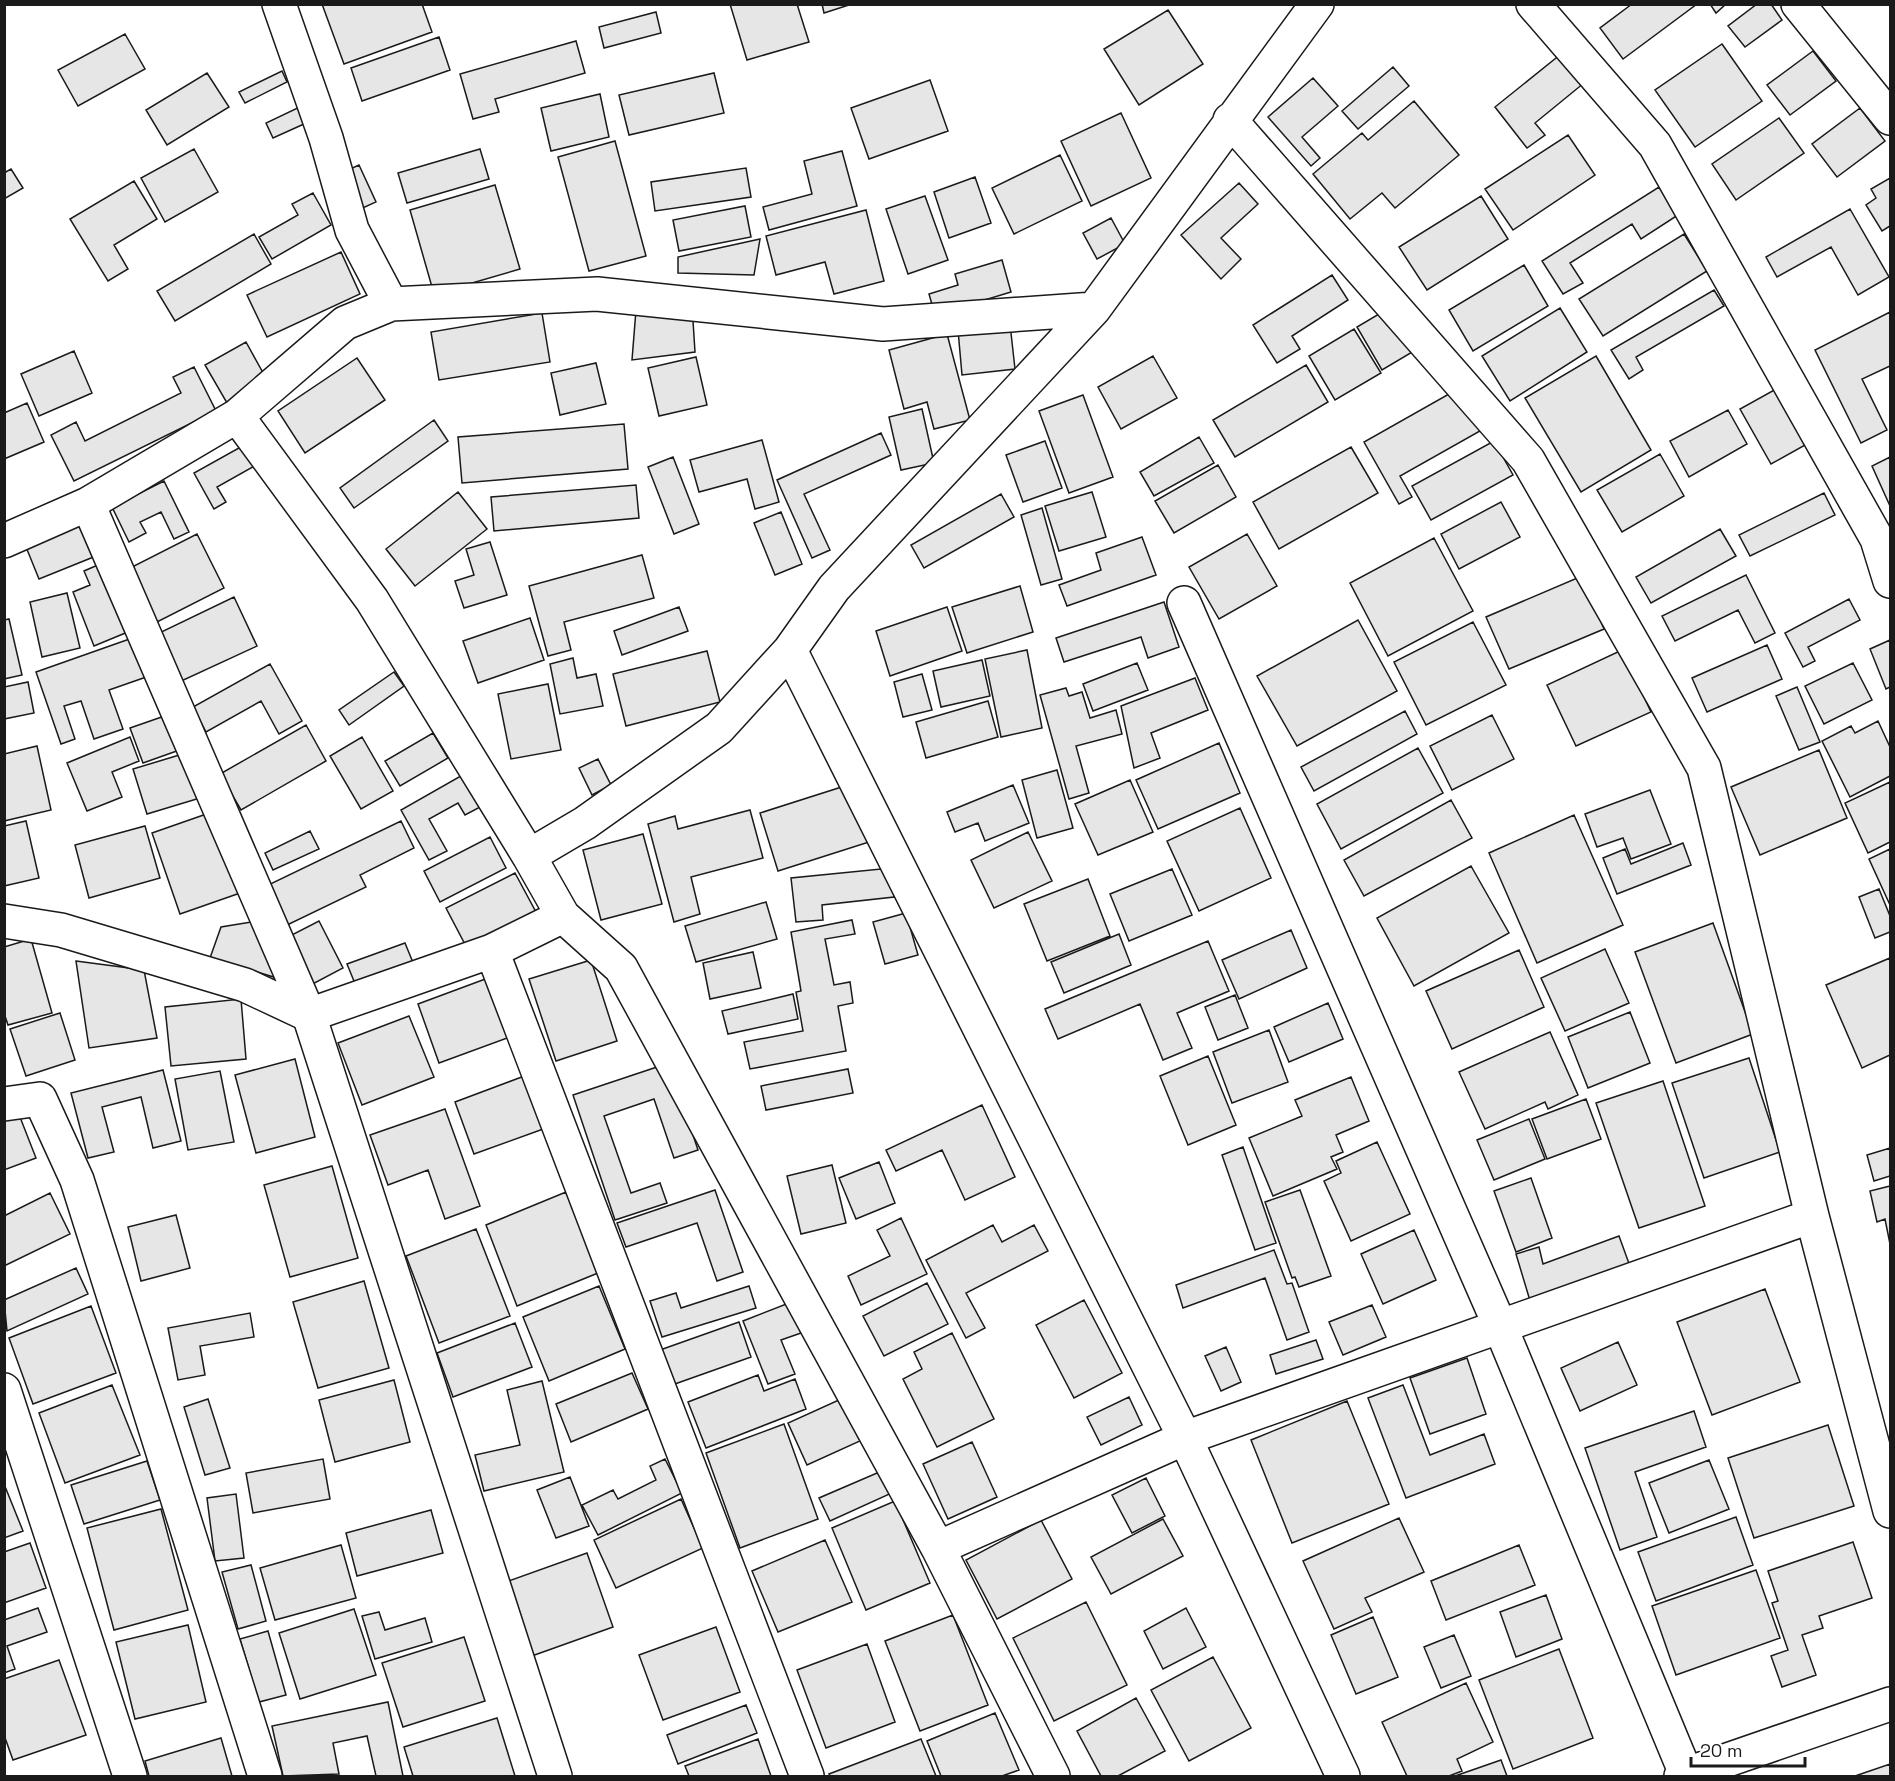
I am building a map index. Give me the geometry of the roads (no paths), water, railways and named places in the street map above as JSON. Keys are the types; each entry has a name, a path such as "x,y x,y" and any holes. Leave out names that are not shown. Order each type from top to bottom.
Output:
{"street":[{"path":"279,4 326,138 352,230 391,304"},
{"path":"529,856 585,823 719,728 790,650 834,588 1094,309 1317,4"},
{"path":"1533,4 1655,145 1877,540 1890,581"},
{"path":"1797,4 1890,118"},
{"path":"1230,120 1528,460 1704,768 1812,1216 1890,1511"},
{"path":"4,541 88,504 237,416 345,324 391,304 597,294 883,324 1094,309"},
{"path":"237,416 372,600 529,856 563,916 621,968 938,1548 1053,1776"},
{"path":"88,504 309,1015 555,1776"},
{"path":"1184,603 1500,1326 1684,1775 1890,1704"},
{"path":"790,650 1185,1438 1343,1776"},
{"path":"4,921 61,930 246,985 309,1015 492,951 563,916"},
{"path":"492,951 807,1776"},
{"path":"4,1104 40,1099 77,1180 265,1776"},
{"path":"938,1548 1185,1438 1812,1216"},
{"path":"4,1390 130,1776"}]}
